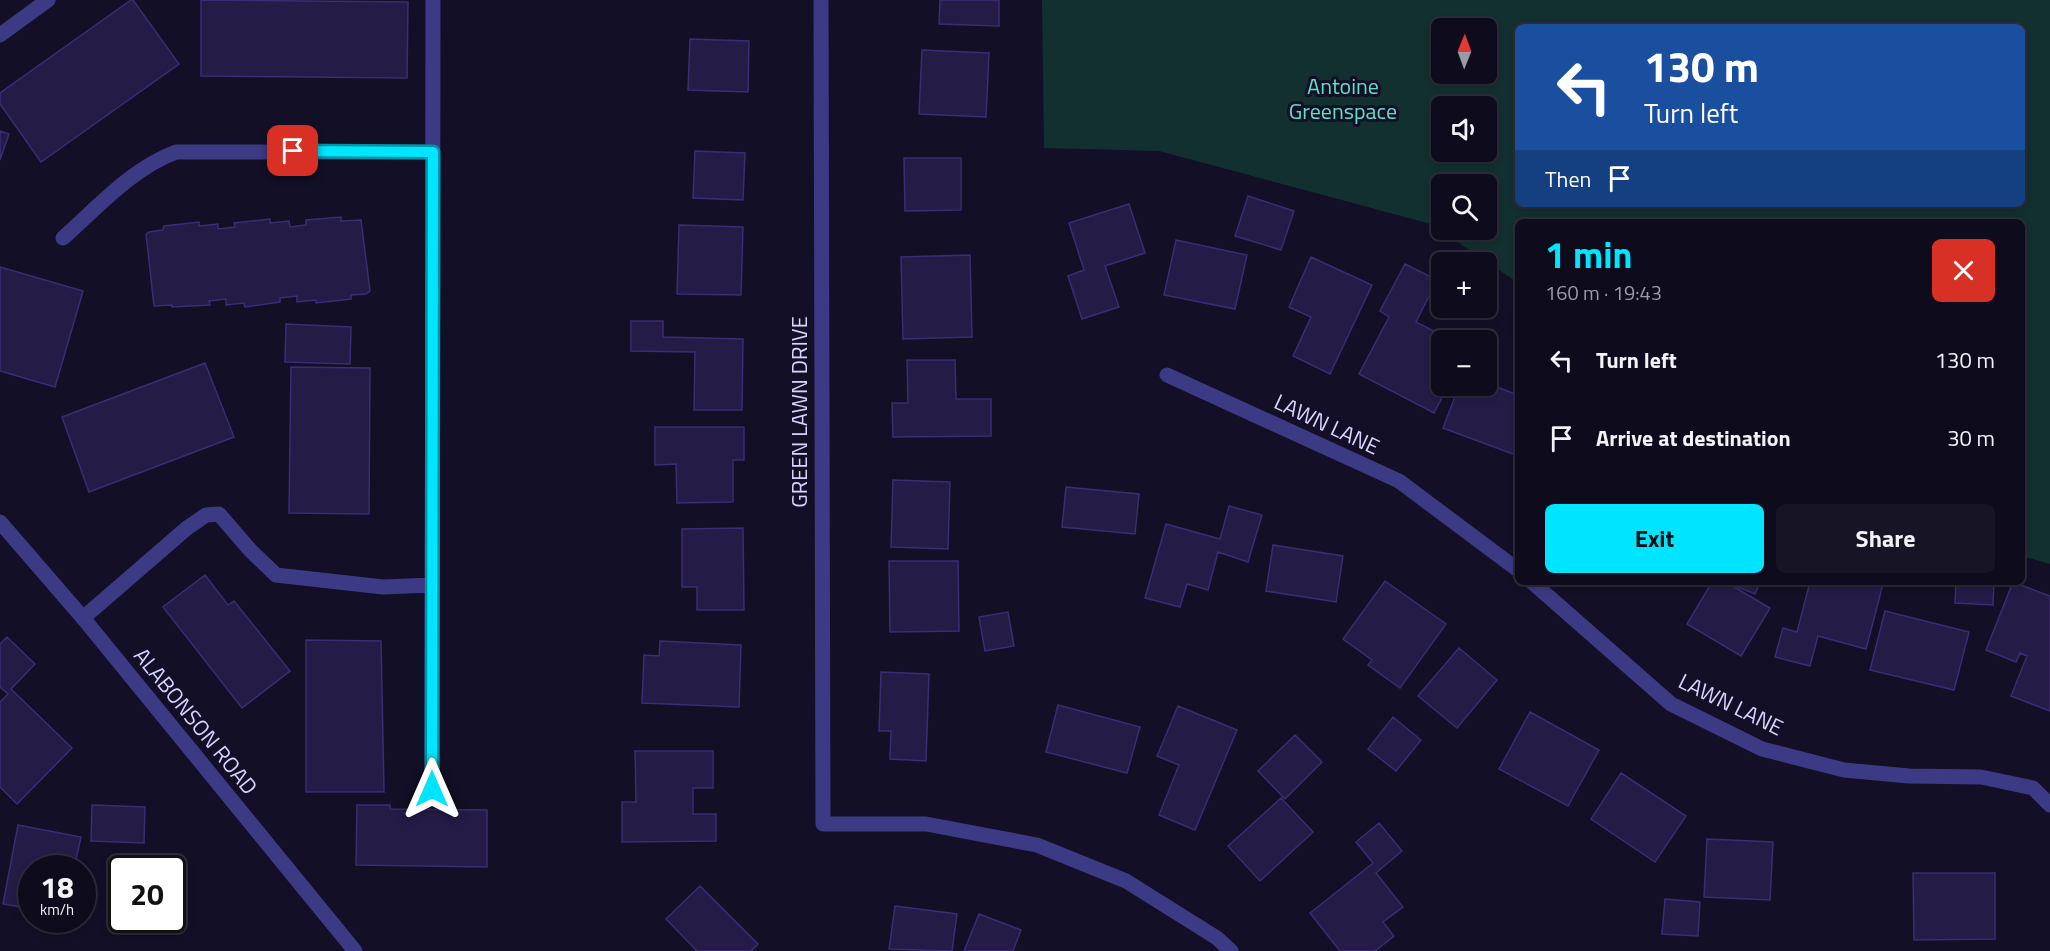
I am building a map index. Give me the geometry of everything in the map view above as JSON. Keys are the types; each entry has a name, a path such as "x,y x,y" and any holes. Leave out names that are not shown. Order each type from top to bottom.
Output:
{"street":[{"path":"0,35 48,0"},
{"path":"432,789 433,0"},
{"name":"GREEN LAWN DRIVE","path":"821,0 823,824 926,824 1037,844 1126,881 1217,938 1231,951"},
{"path":"63,238 154,160 176,152 433,152"},
{"name":"LAWN LANE","path":"1167,375 1399,481 1515,568"},
{"path":"83,618 187,528 207,514 219,514 250,550 276,574 383,587 432,585"},
{"name":"ALABONSON ROAD","path":"0,522 83,618 355,951"},
{"name":"LAWN LANE","path":"1535,585 1671,704 1762,749 1844,770 1909,776 1981,777 2032,788 2050,805"}],"green space":[{"name":"Antoine Greenspace","path":"1042,0 2050,0 2050,564 2025,557 2025,219 1515,219 1515,281 1497,269 1497,252 1472,252 1455,240 1497,240 1497,174 1431,174 1431,224 1159,151 1044,148"}],"building":[{"path":"131,0 179,64 41,162 0,104 0,93"},
{"path":"201,0 408,2 407,78 201,76"},
{"path":"940,0 999,0 999,26 939,24"},
{"path":"690,39 749,41 748,92 688,90"},
{"path":"922,50 989,53 986,117 919,114"},
{"path":"0,131 9,134 0,160"},
{"path":"695,151 745,153 743,200 693,198"},
{"path":"904,158 961,158 961,210 905,211"},
{"path":"1248,196 1294,211 1281,250 1235,236"},
{"path":"1129,204 1145,253 1105,266 1119,307 1082,319 1068,276 1084,270 1069,223"},
{"path":"341,217 341,221 361,220 370,291 366,294 351,295 351,299 316,303 316,300 297,302 297,296 280,298 280,302 245,307 244,303 226,305 226,299 209,301 210,305 154,306 146,234 149,232 163,230 164,226 199,222 199,226 218,224 218,229 235,227 234,223 270,219 270,223 289,221 290,227 306,225 306,220"},
{"path":"679,225 743,227 741,295 677,294"},
{"path":"1176,240 1247,255 1235,309 1164,295"},
{"path":"970,255 972,337 903,339 901,257"},
{"path":"1311,257 1372,285 1330,374 1293,356 1311,317 1289,307"},
{"path":"1405,264 1431,277 1431,292 1416,322 1432,330 1431,396 1443,396 1434,413 1359,374 1389,317 1380,311"},
{"path":"0,267 83,291 55,387 0,371"},
{"path":"631,321 663,321 663,337 743,339 742,410 694,410 695,352 631,351"},
{"path":"286,324 351,327 350,364 285,362"},
{"path":"907,360 955,360 956,399 991,399 991,436 893,437 892,403 908,403"},
{"path":"205,363 234,437 89,492 62,417"},
{"path":"291,367 370,368 369,514 289,513"},
{"path":"1497,387 1515,394 1515,455 1443,428 1455,396 1497,396"},
{"path":"655,427 744,427 744,460 733,460 733,502 677,503 676,464 655,465"},
{"path":"893,480 950,482 948,549 891,547"},
{"path":"1066,487 1139,494 1135,534 1062,527"},
{"path":"1229,506 1262,515 1248,562 1218,552 1208,590 1187,584 1180,607 1145,598 1166,524 1220,539"},
{"path":"743,528 744,610 697,610 697,587 682,587 682,529"},
{"path":"1273,545 1343,556 1336,602 1266,591"},
{"path":"889,561 958,561 959,631 890,632"},
{"path":"205,575 228,605 234,601 290,671 242,708 163,607"},
{"path":"1385,581 1446,624 1400,688 1368,665 1372,660 1343,639"},
{"path":"1710,585 1731,585 1770,608 1741,656 1687,624"},
{"path":"1733,585 1759,585 1755,594"},
{"path":"1809,585 1883,585 1866,649 1818,636 1810,666 1775,657 1783,628 1797,632"},
{"path":"1956,585 1994,585 1993,605 1955,603"},
{"path":"2012,585 2021,585 2050,596 2050,711 2011,696 2027,656 2020,653 2016,662 1986,650"},
{"path":"1885,611 1969,632 1954,690 1870,670"},
{"path":"1008,612 1014,646 985,651 979,617"},
{"path":"7,637 35,664 11,689 72,748 17,804 0,787 0,702 8,694 0,687 0,644"},
{"path":"306,640 381,641 384,792 306,792"},
{"path":"660,641 741,645 739,707 642,703 644,655 659,656"},
{"path":"1459,648 1497,680 1457,728 1418,696"},
{"path":"881,672 929,674 926,761 890,759 891,731 879,731"},
{"path":"1058,705 1140,727 1127,773 1046,752"},
{"path":"1178,706 1237,730 1195,830 1159,815 1179,765 1157,756"},
{"path":"1530,712 1599,750 1568,806 1499,769"},
{"path":"1393,717 1421,740 1396,771 1368,749"},
{"path":"1295,735 1322,762 1285,799 1258,771"},
{"path":"635,751 713,751 713,788 693,788 693,814 716,814 716,841 622,842 622,802 636,802"},
{"path":"1621,773 1686,816 1655,862 1591,819"},
{"path":"1281,798 1313,832 1260,881 1228,846"},
{"path":"92,805 145,807 144,843 91,841"},
{"path":"357,805 390,805 390,809 487,810 487,867 356,865"},
{"path":"1379,823 1402,851 1376,873 1403,907 1383,922 1394,936 1375,951 1340,951 1310,913 1373,863 1356,842"},
{"path":"18,825 81,837 77,855 18,855 18,907 3,904"},
{"path":"1707,839 1773,842 1770,900 1704,897"},
{"path":"1913,873 1995,873 1995,939 1914,940"},
{"path":"700,886 758,944 751,951 697,951 666,919"},
{"path":"1665,899 1700,902 1698,936 1662,934"},
{"path":"895,906 957,914 952,951 889,949"},
{"path":"979,914 1021,930 1013,951 964,951"}],"route":[{"path":"293,151 433,152 432,789"}]}
